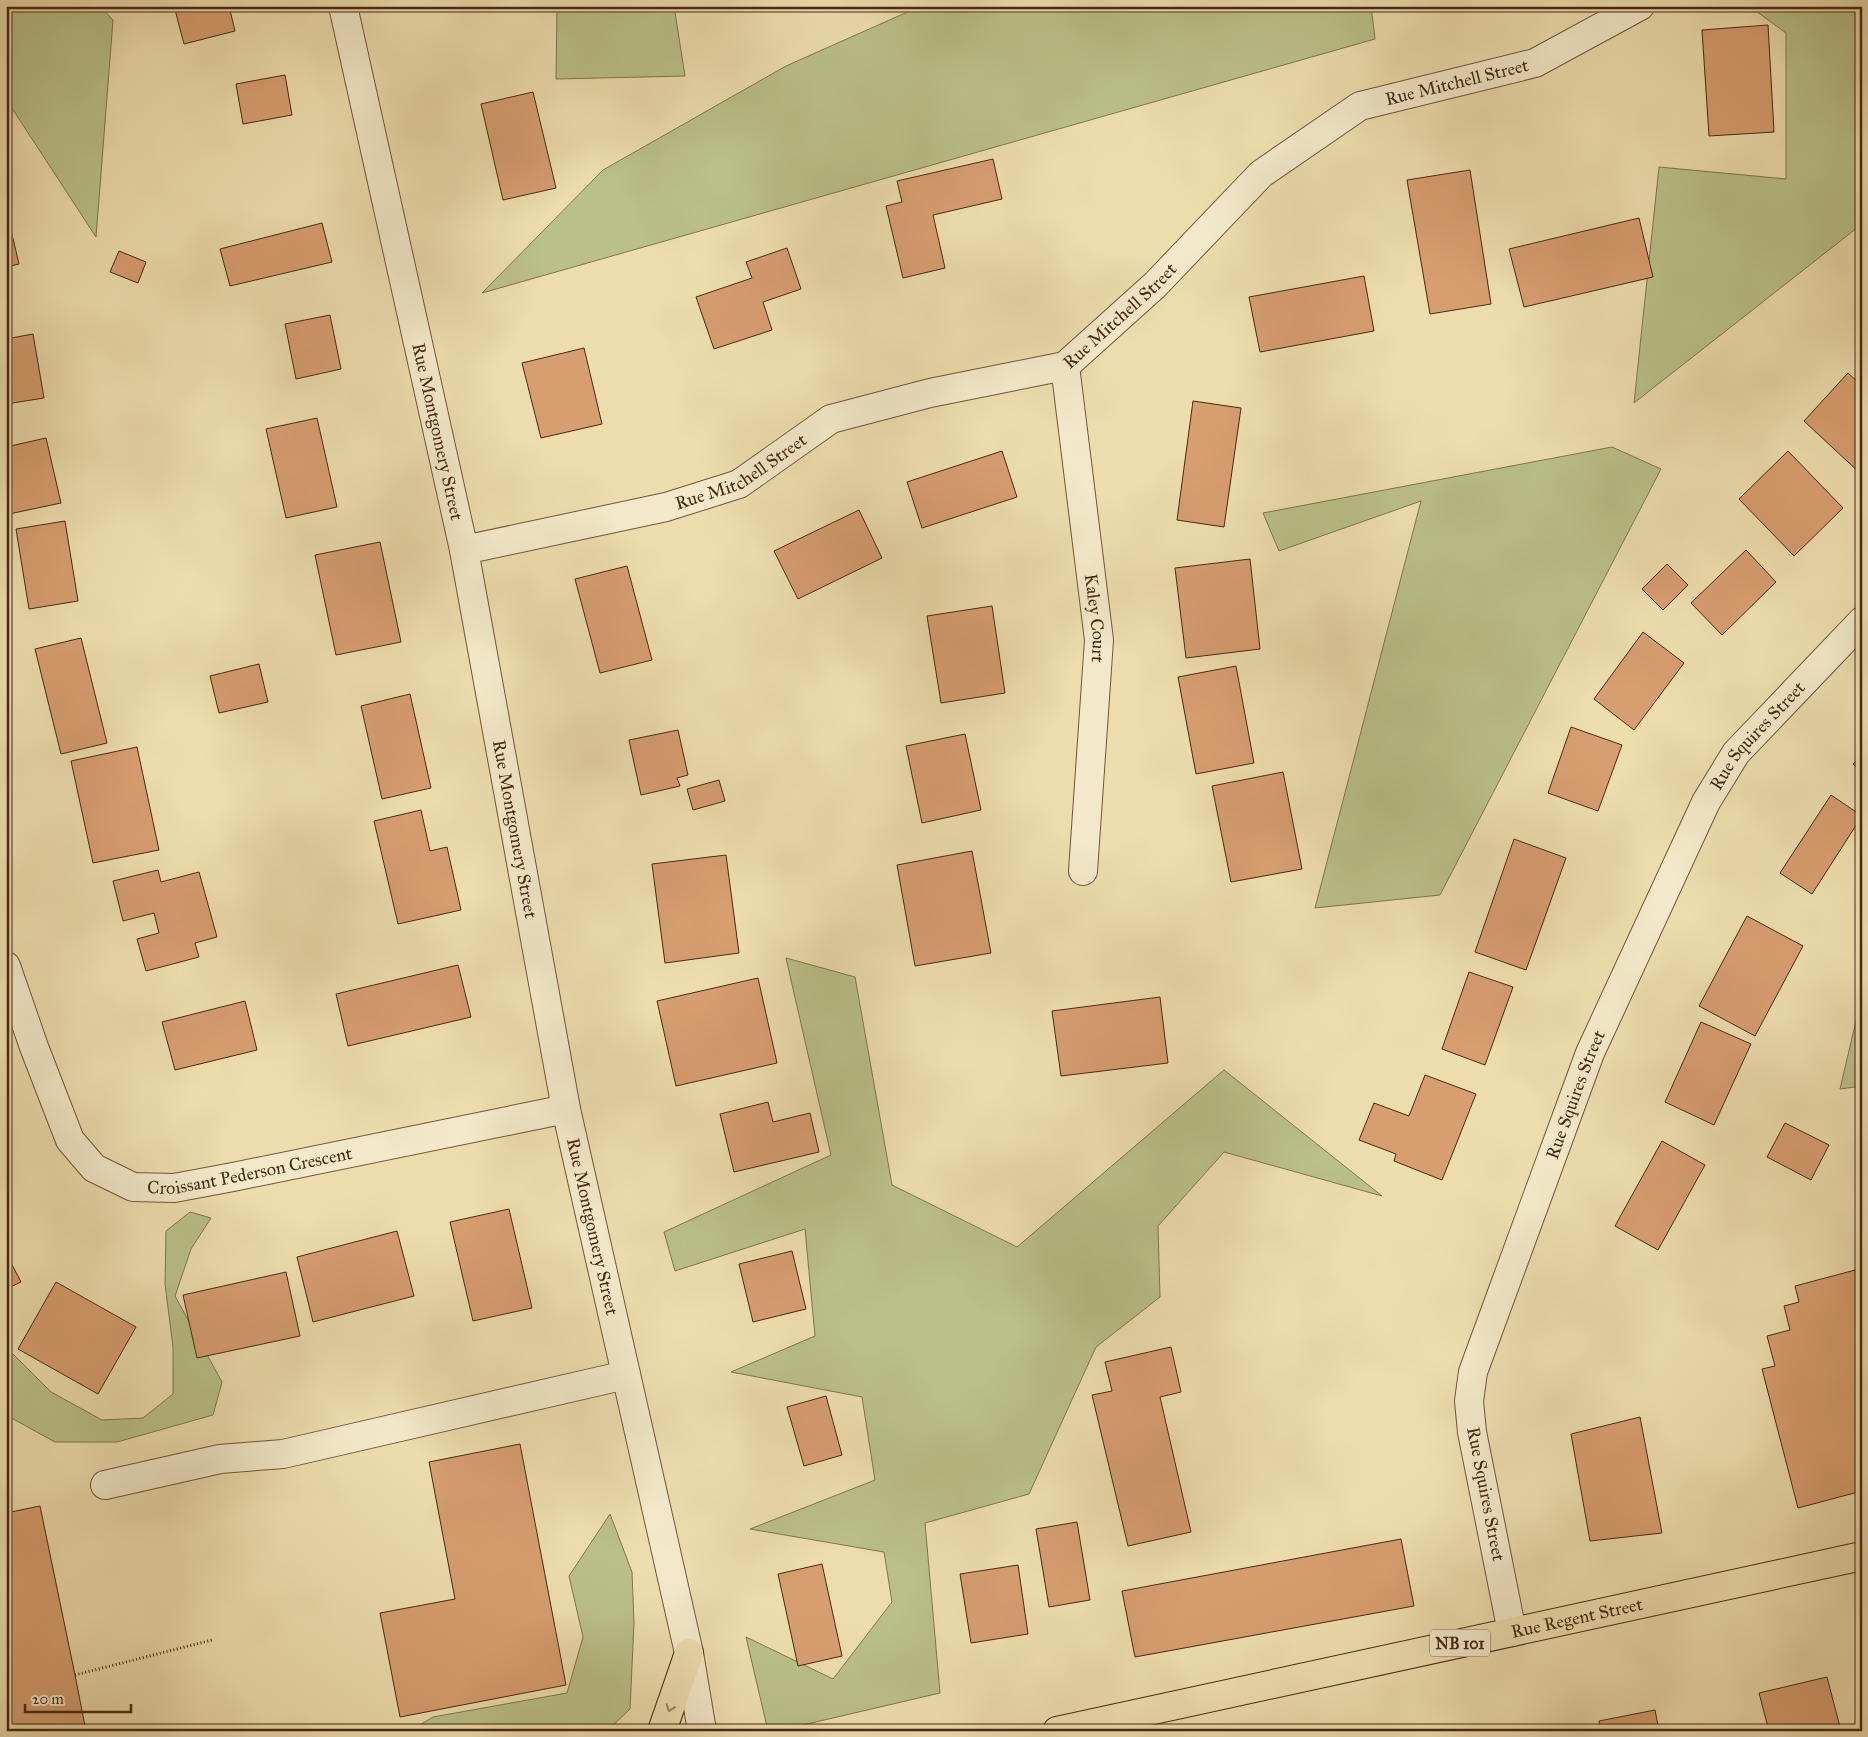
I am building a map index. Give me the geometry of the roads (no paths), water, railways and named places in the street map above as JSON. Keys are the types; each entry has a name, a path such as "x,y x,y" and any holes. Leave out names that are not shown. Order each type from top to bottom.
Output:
{"main road":[{"name":"Rue Regent Street","path":"1058,1731 1862,1556"},
{"path":"662,1731 689,1653"}],"street":[{"name":"Rue Montgomery Street","path":"343,6 464,550 566,1109 689,1653 702,1731"},
{"name":"Rue Mitchell Street","path":"464,550 666,507 739,484 831,419 930,394 1065,366 1155,285 1261,174 1360,106 1535,63 1640,6"},
{"name":"Kaley Court","path":"1065,366 1099,640 1083,871"},
{"name":"Rue Squires Street","path":"1512,1632 1472,1432 1469,1401 1473,1372 1590,1053 1706,802 1736,753 1862,621"},
{"name":"Croissant Pederson Crescent","path":"6,966 34,1047 70,1140 94,1168 133,1187 174,1188 566,1109"},
{"path":"105,1485 220,1459 283,1454 626,1375"}]}
